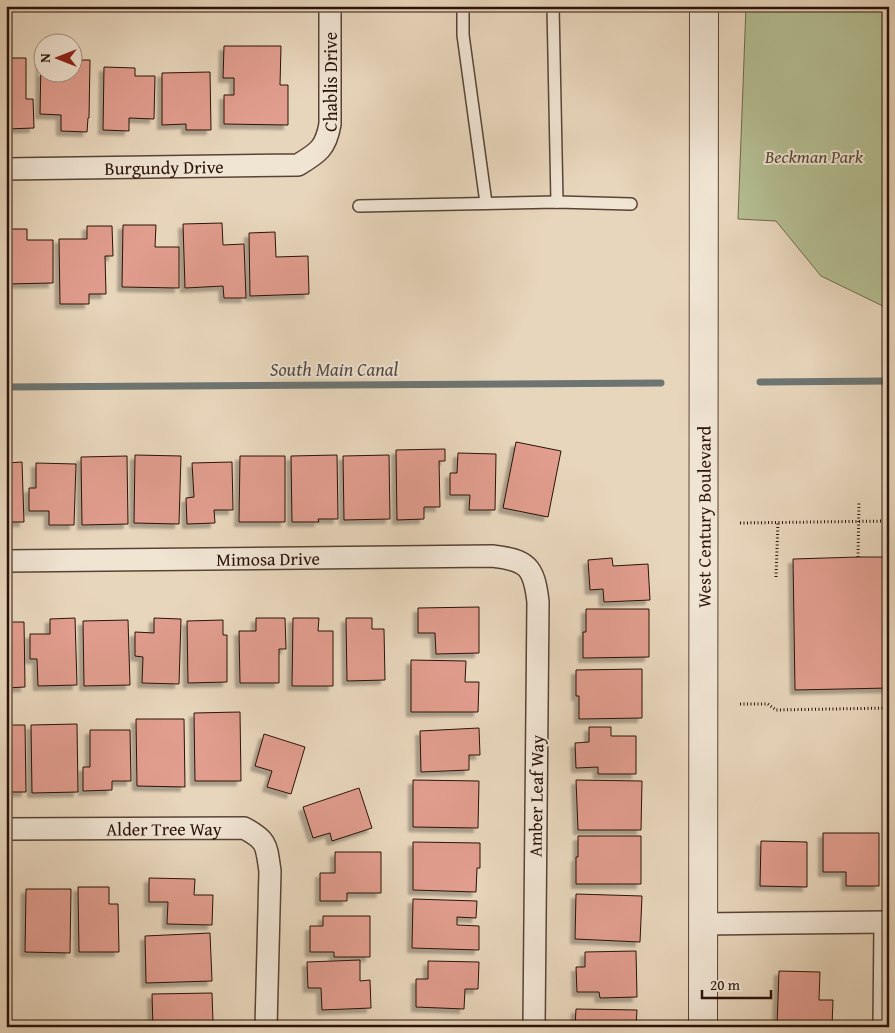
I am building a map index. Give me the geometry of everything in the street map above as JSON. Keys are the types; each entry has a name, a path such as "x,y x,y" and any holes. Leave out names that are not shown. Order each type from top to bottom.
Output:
{"street":[{"name":"Chablis Drive","path":"317,154 328,136 330,124 330,6"},
{"name":"West Century Boulevard","path":"703,1027 704,6"},
{"name":"Burgundy Drive","path":"6,169 298,165 317,154"},
{"name":"Mimosa Drive","path":"6,561 492,556 512,558 522,562 527,568"},
{"name":"Amber Leaf Way","path":"527,568 536,583 538,602 534,1027"},
{"name":"Alder Tree Way","path":"6,829 244,828 260,837 267,849 270,871 266,1027"},
{"path":"703,924 887,922 884,1027"}],"lane":[{"path":"463,6 463,35 486,203"},
{"path":"553,6 557,202"},
{"path":"358,206 557,202 631,204"}],"path":[{"path":"858,557 859,501"},
{"path":"740,523 889,521"},
{"path":"776,577 778,522"},
{"path":"740,704 768,704 776,710 889,708"}],"green space":[{"name":"Beckman Park","path":"746,6 889,6 889,309 821,276 776,221 738,219"}],"building":[{"path":"224,46 281,46 280,85 288,85 288,125 224,124 224,95 234,95 234,78 223,78"},
{"path":"6,58 26,58 26,99 33,99 34,128 6,129"},
{"path":"82,60 90,60 87,132 61,131 61,115 40,114 41,82 82,82"},
{"path":"104,67 135,68 135,76 155,76 154,119 129,118 129,131 103,130"},
{"path":"210,72 211,130 186,130 186,124 162,125 162,73"},
{"path":"222,223 223,245 244,244 246,298 224,298 223,286 185,288 183,224"},
{"path":"123,225 156,225 155,247 179,247 179,288 122,287"},
{"path":"87,226 112,226 113,256 105,256 106,294 89,294 89,304 60,304 59,239 87,239"},
{"path":"6,229 27,229 27,240 53,240 53,283 6,284"},
{"path":"275,232 276,257 308,256 309,294 250,296 249,233"},
{"path":"516,442 561,451 548,517 503,508"},
{"path":"445,449 445,461 439,461 440,507 424,507 424,519 397,520 396,450"},
{"path":"458,453 496,454 495,510 469,510 470,495 450,495 450,473 457,473"},
{"path":"135,455 181,456 179,524 134,523"},
{"path":"337,455 338,519 318,519 319,522 292,522 291,456"},
{"path":"389,455 390,519 344,520 343,456"},
{"path":"127,456 128,524 82,525 81,457"},
{"path":"240,456 285,456 285,522 239,522"},
{"path":"22,462 24,522 6,522 6,463"},
{"path":"232,462 233,510 214,510 215,523 187,524 186,498 194,497 192,463"},
{"path":"36,463 76,464 74,525 49,525 49,511 29,511 29,488 36,488"},
{"path":"889,557 889,688 795,690 793,559"},
{"path":"612,558 613,566 648,564 650,600 604,602 603,589 590,590 588,560"},
{"path":"479,607 479,653 436,654 435,633 418,633 418,608"},
{"path":"586,609 649,609 649,657 583,658 583,632 586,632"},
{"path":"75,618 77,685 38,686 37,659 30,659 30,634 50,634 50,619"},
{"path":"154,618 181,619 179,684 142,683 143,657 135,656 135,632 154,633"},
{"path":"256,618 285,618 286,649 279,649 279,683 240,683 239,631 256,631"},
{"path":"293,618 319,618 318,631 333,631 333,686 292,686"},
{"path":"346,618 372,618 372,629 384,629 385,680 347,681"},
{"path":"128,620 130,685 84,686 83,621"},
{"path":"223,620 223,635 227,635 227,682 188,683 187,621"},
{"path":"6,622 24,622 25,687 6,688"},
{"path":"411,660 466,661 465,682 479,682 478,712 411,712"},
{"path":"642,669 642,718 579,719 579,696 576,696 576,670"},
{"path":"240,712 241,781 195,781 194,713"},
{"path":"136,719 184,719 185,787 137,786"},
{"path":"77,724 78,792 32,793 31,725"},
{"path":"6,725 25,725 26,792 6,792"},
{"path":"589,727 611,727 611,736 636,736 636,774 598,774 598,767 576,768 575,743 589,742"},
{"path":"479,728 480,755 469,755 469,770 421,772 420,731"},
{"path":"90,730 130,730 131,781 112,781 112,790 83,791 83,767 90,767"},
{"path":"264,734 305,747 291,794 267,787 272,771 255,766"},
{"path":"413,780 479,781 478,828 413,827"},
{"path":"576,780 642,781 641,830 578,830"},
{"path":"359,788 372,828 332,841 330,833 313,838 303,807"},
{"path":"823,833 879,833 879,886 846,886 846,872 823,872"},
{"path":"578,836 641,836 641,884 576,884"},
{"path":"761,841 807,842 807,887 760,886"},
{"path":"413,842 480,843 480,868 477,868 476,892 413,890"},
{"path":"335,852 381,852 381,893 347,893 347,901 320,901 320,873 335,873"},
{"path":"149,878 195,879 194,895 213,895 212,925 167,924 168,902 149,902"},
{"path":"78,887 109,887 109,904 118,904 119,952 79,952"},
{"path":"26,889 71,889 70,953 25,952"},
{"path":"576,894 642,896 640,942 575,939"},
{"path":"413,899 477,901 476,918 457,917 457,925 479,926 479,950 412,948"},
{"path":"323,916 370,916 370,957 334,957 334,952 310,952 310,926 323,926"},
{"path":"210,933 212,981 146,983 145,936"},
{"path":"636,951 637,997 600,998 599,992 577,992 576,967 585,967 585,952"},
{"path":"360,960 360,981 370,980 371,1008 322,1010 321,988 308,988 307,962"},
{"path":"428,961 479,962 478,989 465,989 464,1009 416,1007 416,979 428,979"},
{"path":"779,971 820,972 819,1000 833,1000 832,1027 777,1027"},
{"path":"212,993 213,1022 195,1022 195,1027 153,1027 152,994"},
{"path":"576,1009 637,1010 636,1027 575,1027"}],"waterway":[{"name":"South Main Canal","path":"760,382 889,381"},
{"name":"South Main Canal","path":"6,387 661,383"}]}
